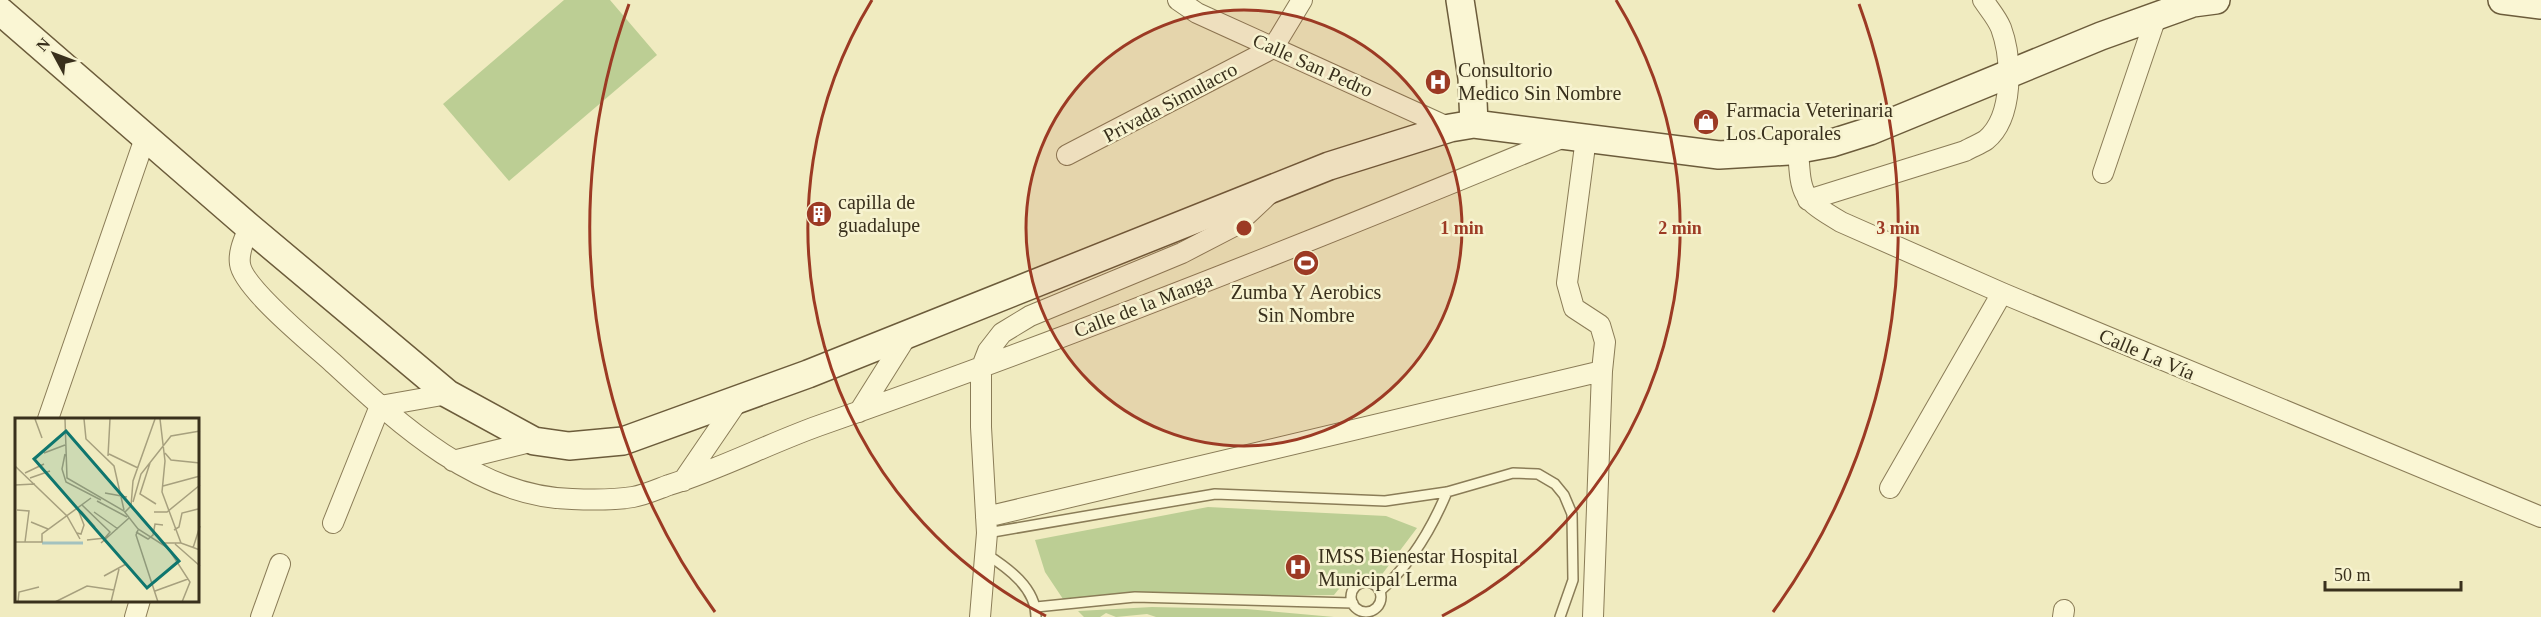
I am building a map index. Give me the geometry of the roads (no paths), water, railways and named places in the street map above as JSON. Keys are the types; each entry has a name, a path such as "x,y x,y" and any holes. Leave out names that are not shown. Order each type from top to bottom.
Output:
{"main road":[{"path":"2502,0 2541,5"},
{"path":"1459,1 1472,78 1462,126"},
{"path":"0,12 249,227 448,394 534,441 569,446 623,441 908,334 1329,166 1462,126 1578,136 1719,155 1798,149 1870,131 2101,36 2202,1"}],"street":[{"name":"Calle San Pedro","path":"1178,0 1201,7 1273,48 1462,126"},
{"path":"1273,48 1302,0"},
{"path":"1798,149 1802,192 1808,200 1965,151 1986,140 1996,128 2003,111 2010,75 2000,27 1983,0"},
{"path":"2103,173 2156,17"},
{"name":"Privada Simulacro","path":"1067,155 1273,48"},
{"path":"1578,136 1567,283 1574,308 1600,325 1605,342 1593,617"},
{"name":"Calle de la Manga","path":"249,227 240,252 240,265 244,277 263,298 380,406 453,461 485,477 536,495 570,500 635,497 683,481 774,442 981,369 1578,136"},
{"path":"48,418 145,138"},
{"path":"980,617 987,525 981,427 981,369 988,351 1002,333 1030,316 1182,253 1236,225 1276,187"},
{"name":"Calle La Vía","path":"1808,200 1841,222 2002,293 2541,517"},
{"path":"1890,488 2002,293"},
{"path":"859,412 908,334"},
{"path":"987,525 1602,371"},
{"path":"333,523 380,406 448,394"},
{"path":"683,481 739,399"},
{"path":"453,461 534,441"},
{"path":"261,617 280,564"},
{"path":"135,617 139,602"}],"lane":[{"path":"987,525 1215,494 1385,501 1447,492 1513,473 1538,474 1555,484 1564,495 1572,514 1573,580 1560,617"},
{"path":"1380,591 1401,569 1426,534 1447,492"},
{"path":"986,553 1020,579 1036,612 1135,597 1353,603 1363,611 1376,608 1381,597 1380,591 1370,582 1357,585 1352,597 1353,603"}],"place":[{"name":"Consultorio Medico Sin Nombre","path":"1438,82"},
{"name":"Farmacia Veterinaria Los Caporales","path":"1706,122"},
{"name":"capilla de guadalupe","path":"819,214"},
{"name":"Zumba Y Aerobics Sin Nombre","path":"1306,263"},
{"name":"IMSS Bienestar Hospital Municipal Lerma","path":"1298,567"}]}
